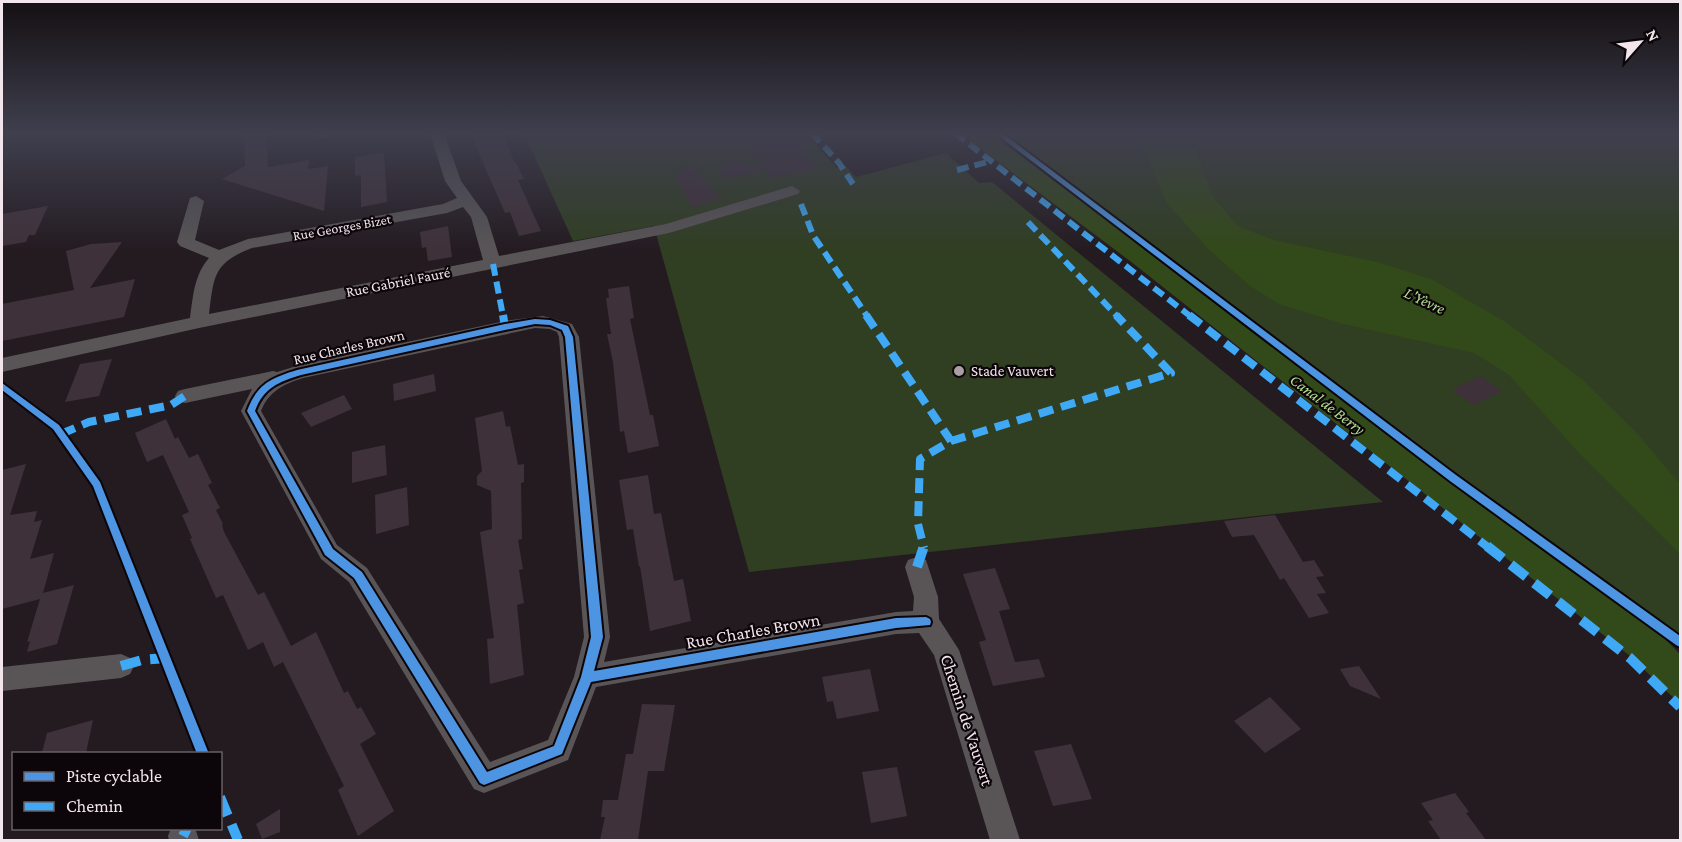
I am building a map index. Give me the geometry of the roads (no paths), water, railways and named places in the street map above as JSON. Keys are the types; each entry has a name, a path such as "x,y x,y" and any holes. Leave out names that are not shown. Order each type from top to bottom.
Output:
{"street":[{"path":"450,172 465,200 479,217 493,264"},
{"name":"Rue Gabriel Fauré","path":"2,365 199,322 669,228 792,191"},
{"name":"Rue Georges Bizet","path":"219,256 248,244 447,208 465,200"},
{"path":"195,201 186,242 219,256 207,269 199,322"},
{"name":"Rue Charles Brown","path":"185,396 536,321 554,321 565,328 569,337 597,638 586,677 558,750 484,779 358,575 328,552 251,411 257,393 282,378 300,372"},
{"path":"917,567 926,597 926,622"},
{"name":"Rue Charles Brown","path":"586,677 896,623 926,622"},
{"name":"Chemin de Vauvert","path":"926,622 946,650 1005,840"},
{"path":"2,679 121,666"}],"water":[{"name":"Canal de Berry","path":"1012,172 1042,172 1665,639 1680,654 1680,704 1630,656 1130,261"},
{"name":"L'Yèvre","path":"1154,172 1204,172 1213,197 1238,226 1273,240 1377,262 1431,279 1504,321 1582,379 1636,432 1680,484 1680,554 1580,454 1509,375 1474,353 1343,324 1279,304 1250,286 1210,251 1166,202"}],"place":[{"name":"Stade Vauvert","path":"959,371"}]}
